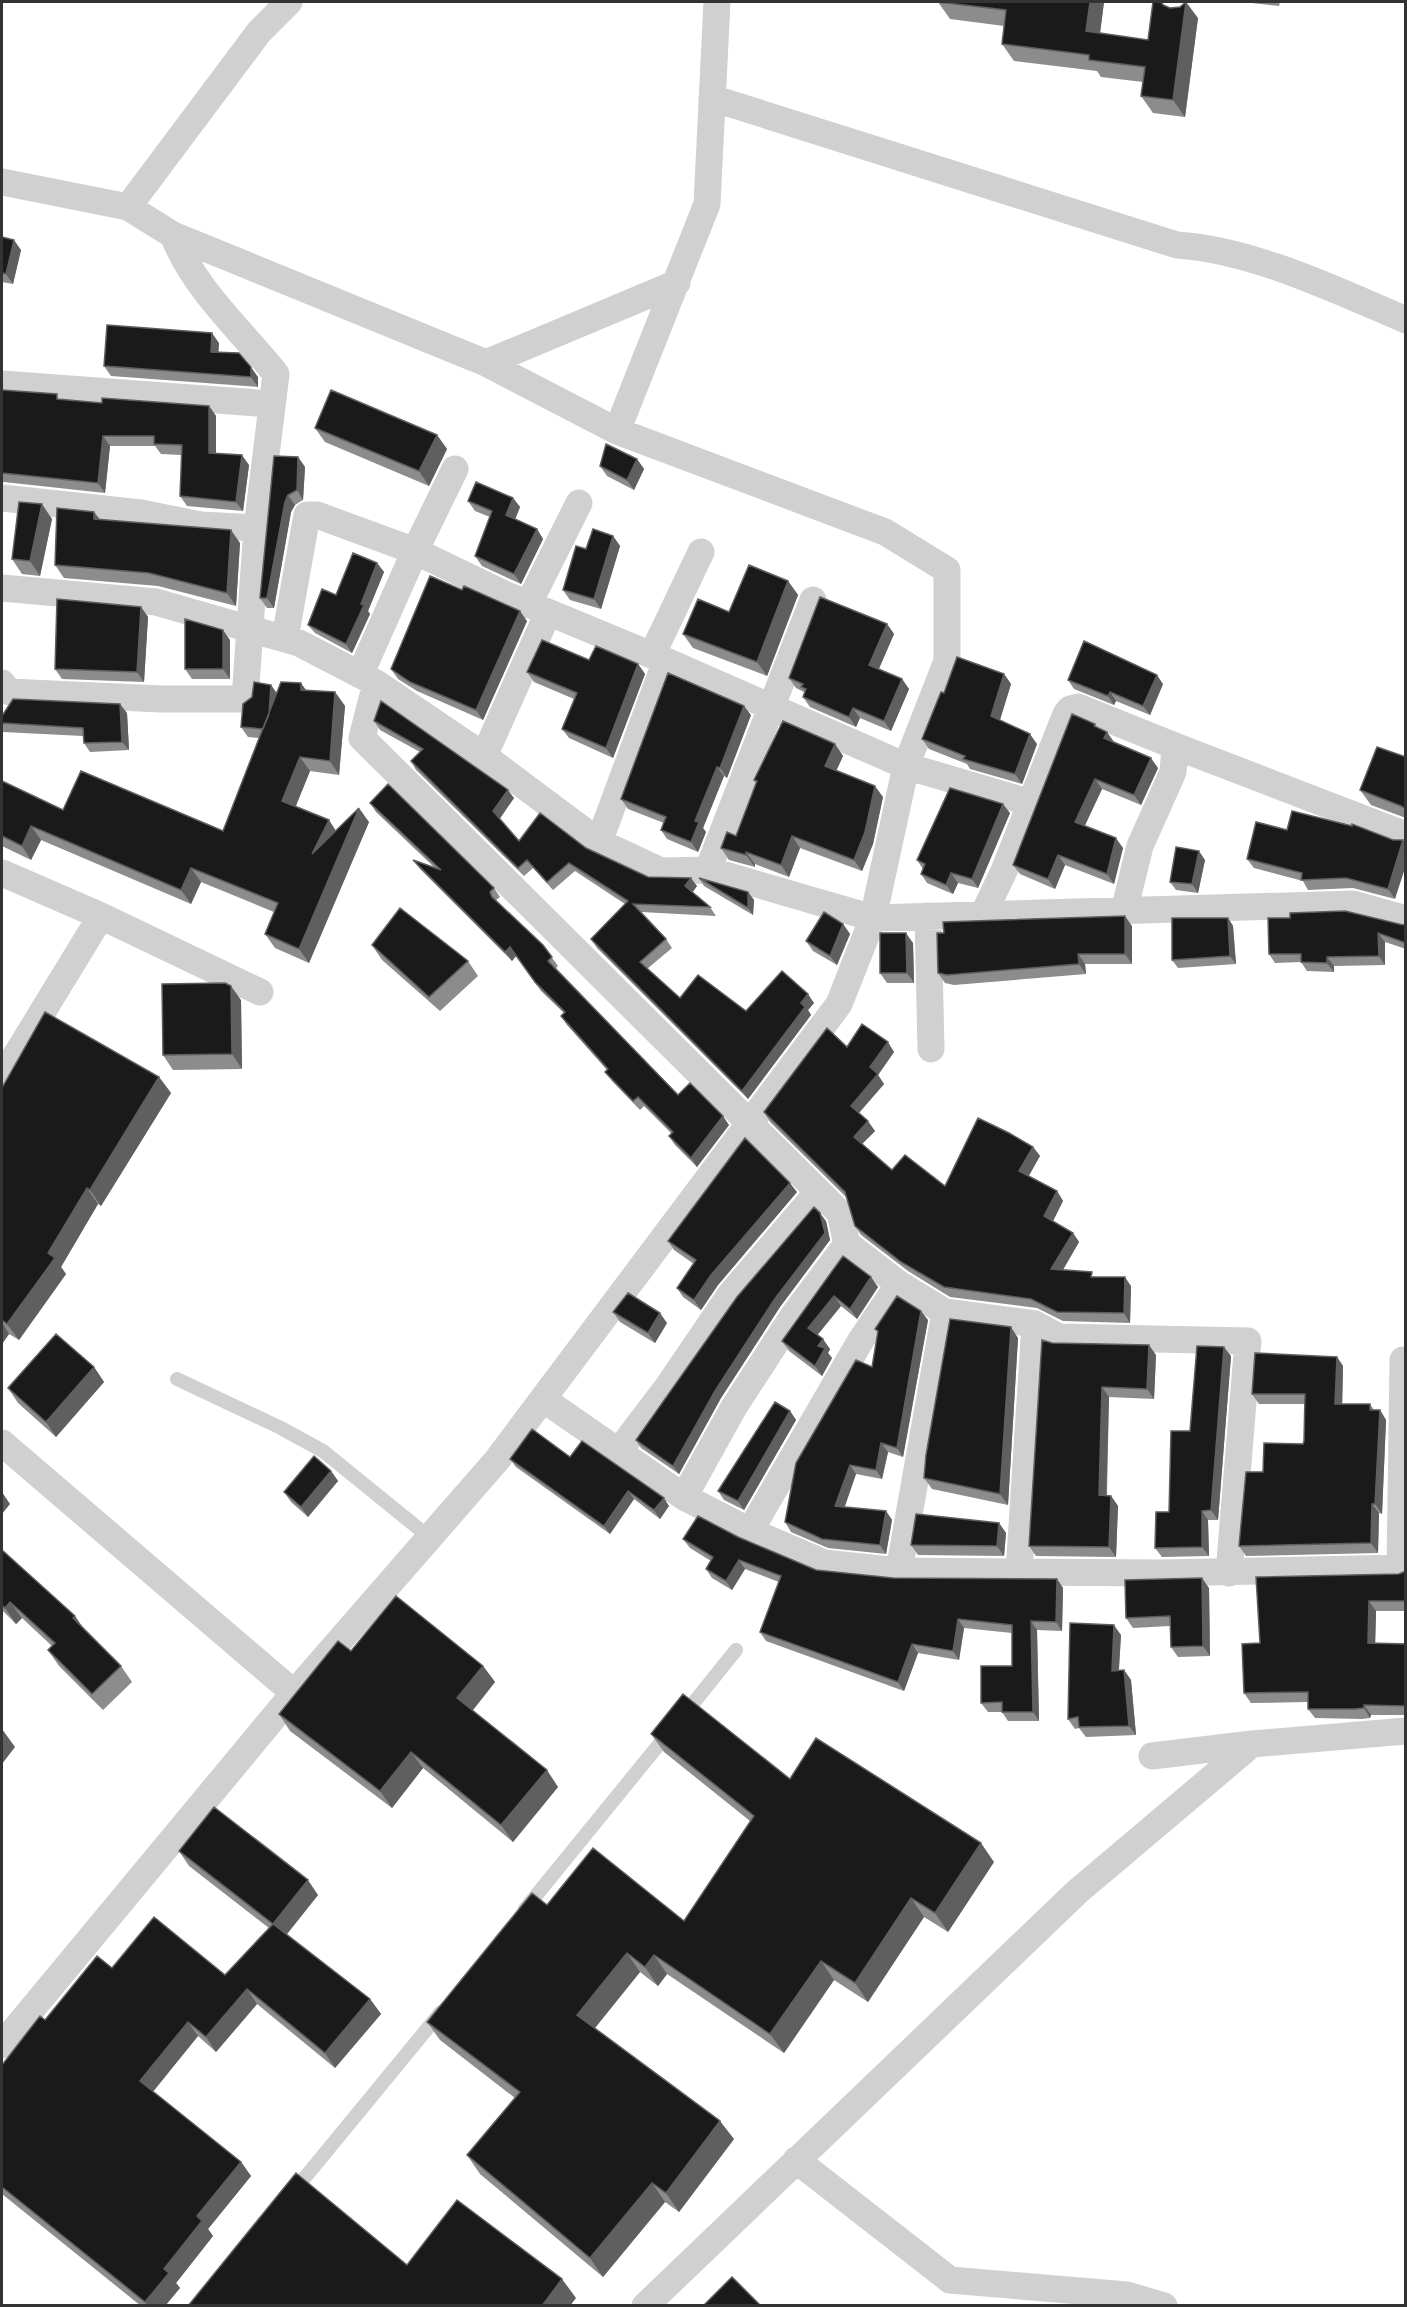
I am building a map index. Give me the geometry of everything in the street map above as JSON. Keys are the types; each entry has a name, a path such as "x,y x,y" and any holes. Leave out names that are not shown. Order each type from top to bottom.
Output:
{"street":[{"path":"128,207 259,32 289,2"},
{"path":"617,431 707,204 717,2"},
{"path":"712,98 1166,241 1208,247 1316,282 1406,320"},
{"path":"2,183 128,207 173,235 486,363 617,431 885,532 947,570 947,661 906,766 873,918 839,1004 497,1460 294,1693 2,2045"},
{"path":"2,683 9,692 161,699 245,699 257,528 276,374 206,294 181,256 173,235"},
{"path":"486,363 677,283"},
{"path":"2,384 271,404"},
{"path":"455,469 415,551 368,679 362,738 840,1213 847,1244 899,1284 945,1312 1035,1324 1059,1337 1248,1341 1229,1573"},
{"path":"2,498 141,513 201,525 257,528"},
{"path":"484,756 579,503"},
{"path":"285,638 307,515 331,518 415,551 538,609 659,658 906,766 1031,803"},
{"path":"598,842 659,658 701,552"},
{"path":"2,588 156,602 285,638 368,679 484,756 598,842 661,871 708,870 873,918 1353,904 1406,919"},
{"path":"708,870 813,600"},
{"path":"983,915 1070,709 1078,707 1406,835"},
{"path":"1124,911 1140,846 1173,772 1175,746"},
{"path":"2,873 101,916 260,992"},
{"path":"2,1078 101,916"},
{"path":"928,916 930,1049"},
{"path":"619,1451 666,1389 730,1294 818,1192"},
{"path":"684,1497 734,1407 794,1316 847,1244"},
{"path":"750,1532 861,1340 899,1284"},
{"path":"899,1571 945,1312"},
{"path":"1019,1572 1035,1324"},
{"path":"543,1399 684,1497 750,1532 824,1563 899,1571 1229,1573 1402,1568 1403,1360"},
{"path":"2,1443 294,1693"},
{"path":"1152,1756 1252,1744 1406,1731"},
{"path":"645,2306 1077,1892 1252,1744"},
{"path":"795,2160 950,2280 1127,2295 1164,2306"}],"lane":[{"path":"177,1379 279,1427 323,1451 429,1538"},
{"path":"518,1918 736,1650"},
{"path":"284,2204 450,2001"}],"building":[{"path":"938,2 1090,2 1086,31 1148,40 1153,2 1161,2 1170,8 1180,7 1186,2 1173,100 1141,96 1145,67 1089,60 1089,55 1002,44 1006,10"},
{"path":"2,237 14,240 6,274 2,273"},
{"path":"107,325 212,333 211,352 239,353 251,367 251,377 104,366"},
{"path":"2,390 57,394 57,399 102,403 102,398 209,406 209,453 242,455 236,502 180,496 182,445 154,444 154,436 103,436 98,483 2,473"},
{"path":"331,390 437,435 419,471 315,428"},
{"path":"606,444 637,459 627,480 600,466"},
{"path":"274,456 298,457 297,490 288,495 285,502 267,598 260,598"},
{"path":"476,482 513,498 506,515 537,529 514,574 475,556 492,511 468,501"},
{"path":"19,502 42,504 30,561 12,559"},
{"path":"57,508 94,512 94,519 231,530 227,593 149,573 55,565"},
{"path":"593,529 613,536 594,599 563,590 576,546 586,549"},
{"path":"353,553 377,563 361,604 364,605 346,644 308,625 322,589 336,595"},
{"path":"749,565 788,581 757,662 683,634 698,599 729,612"},
{"path":"430,576 462,590 464,586 520,611 476,710 410,682 391,669"},
{"path":"820,597 887,624 869,665 902,679 884,721 853,708 849,717 803,697 806,689 801,687 803,684 789,678"},
{"path":"57,599 141,607 137,672 55,669"},
{"path":"185,619 223,630 223,669 185,669"},
{"path":"542,640 589,660 596,646 638,664 606,748 562,729 577,693 527,672"},
{"path":"1084,641 1157,675 1143,706 1110,692 1108,696 1068,680"},
{"path":"957,657 1004,674 991,716 1030,734 1015,774 963,759 965,756 922,739 941,692 944,693"},
{"path":"668,673 744,706 720,768 717,767 695,821 699,822 691,842 661,830 666,817 621,799"},
{"path":"254,682 271,685 269,714 263,729 241,727 243,704 252,697"},
{"path":"281,682 301,683 301,690 335,692 330,761 300,757 282,801 329,820 312,854 359,808 299,949 265,934 278,903 191,868 181,890 31,826 22,846 2,836 2,781 63,810 81,771 223,831"},
{"path":"13,699 120,704 122,742 84,743 83,728 2,723 2,716"},
{"path":"381,701 508,790 493,811 519,841 540,813 586,848 648,877 691,878 685,886 710,907 633,904 666,939 640,962 680,998 698,975 746,1011 782,971 808,994 801,1003 805,1007 742,1091 591,939 628,901 569,863 547,882 527,860 518,868 411,761 423,749 374,721"},
{"path":"1072,714 1107,732 1104,738 1151,758 1134,795 1095,779 1075,822 1116,838 1107,874 1058,855 1048,879 1013,865"},
{"path":"783,721 835,744 825,766 875,786 865,832 854,860 792,836 781,865 746,852 746,855 721,848 727,832 736,836 757,781 754,780"},
{"path":"1377,747 1406,757 1406,809 1360,790"},
{"path":"388,784 494,888 490,892 492,897 543,945 552,957 548,961 678,1095 690,1083 723,1116 691,1158 669,1136 673,1132 638,1097 633,1101 605,1072 608,1069 561,1016 565,1012 535,982 510,947 505,952 413,860 441,870 370,803"},
{"path":"950,788 1003,804 972,879 951,873 946,885 921,874 925,864 917,860"},
{"path":"1292,811 1352,826 1352,824 1393,840 1403,840 1388,889 1346,878 1301,880 1302,873 1247,859 1256,822 1287,830"},
{"path":"1176,847 1199,851 1192,884 1170,882"},
{"path":"699,878 748,892 748,908"},
{"path":"400,908 468,961 429,997 372,945"},
{"path":"1345,911 1403,925 1406,923 1406,943 1378,933 1379,956 1327,957 1327,963 1301,962 1301,954 1269,954 1268,918 1290,918 1290,913"},
{"path":"824,912 843,924 830,956 806,941"},
{"path":"1125,916 1125,954 1078,954 1079,964 947,975 938,973 937,933 944,933 943,922"},
{"path":"1172,918 1228,918 1230,956 1172,960"},
{"path":"880,933 906,933 907,973 880,973"},
{"path":"225,983 231,986 232,1054 163,1055 162,984"},
{"path":"45,1012 159,1077 90,1190 87,1188 48,1253 55,1258 7,1324 2,1320 2,1088"},
{"path":"862,1024 888,1042 870,1067 878,1074 851,1106 868,1121 854,1137 892,1170 905,1155 945,1186 978,1118 1033,1147 1019,1171 1057,1191 1044,1216 1073,1233 1051,1269 1092,1272 1091,1277 1125,1277 1124,1313 1057,1312 1031,1299 944,1287 901,1262 855,1226 845,1192 764,1112 827,1028 847,1047"},
{"path":"745,1138 790,1183 711,1275 694,1300 677,1288 696,1260 668,1241"},
{"path":"814,1207 820,1213 825,1233 774,1300 715,1391 673,1466 636,1440 737,1297"},
{"path":"843,1256 871,1277 850,1309 834,1296 808,1328 823,1339 818,1346 825,1348 815,1366 782,1341"},
{"path":"628,1293 660,1313 648,1333 613,1312"},
{"path":"897,1296 921,1311 897,1448 881,1443 876,1470 850,1465 835,1506 886,1511 880,1545 822,1539 785,1522 796,1463 856,1360 872,1367 878,1331 875,1329"},
{"path":"950,1319 1011,1327 1000,1494 924,1478"},
{"path":"56,1334 94,1367 46,1422 8,1388"},
{"path":"1042,1340 1052,1343 1149,1345 1147,1389 1102,1387 1099,1495 1111,1496 1109,1547 1029,1546"},
{"path":"1197,1346 1224,1347 1211,1510 1202,1511 1202,1547 1155,1548 1156,1512 1169,1512 1171,1431 1190,1431"},
{"path":"1255,1353 1337,1357 1335,1404 1370,1404 1370,1410 1380,1410 1371,1543 1239,1546 1246,1472 1263,1472 1264,1443 1303,1444 1304,1441 1305,1394 1252,1394"},
{"path":"775,1402 790,1411 738,1501 718,1491"},
{"path":"532,1429 570,1457 582,1441 664,1498 654,1510 628,1491 604,1526 510,1459"},
{"path":"314,1456 331,1471 301,1507 284,1492"},
{"path":"916,1514 999,1523 997,1546 911,1545"},
{"path":"698,1516 738,1537 816,1570 893,1578 1057,1579 1056,1622 1031,1621 1033,1712 1002,1712 1002,1702 981,1703 981,1666 1012,1666 1012,1625 958,1619 953,1651 912,1644 898,1682 760,1632 781,1576 739,1560 726,1581 706,1569 713,1557 683,1539"},
{"path":"2,1550 75,1616 73,1618 121,1666 92,1694 48,1650 55,1643 10,1602 5,1608 2,1605"},
{"path":"1406,1571 1406,1601 1369,1601 1368,1643 1406,1644 1406,1706 1364,1705 1364,1708 1355,1709 1308,1709 1308,1692 1244,1693 1242,1644 1260,1643 1256,1577 1399,1574"},
{"path":"1202,1578 1203,1646 1171,1647 1170,1616 1126,1618 1125,1580"},
{"path":"396,1596 483,1666 457,1698 547,1770 501,1825 411,1752 380,1791 279,1714 338,1641 351,1651"},
{"path":"1070,1623 1114,1625 1112,1671 1124,1670 1129,1726 1079,1727 1078,1717 1068,1719"},
{"path":"683,1694 790,1779 816,1738 981,1843 935,1913 911,1898 855,1983 821,1961 770,2034 654,1955 645,1967 627,1953 577,2015 720,2121 666,2193 652,2183 590,2258 467,2155 520,2092 427,2022 532,1893 547,1905 593,1848 684,1921 754,1816 651,1734"},
{"path":"214,1807 308,1880 273,1924 179,1851"},
{"path":"154,1917 225,1975 273,1924 370,1999 325,2053 247,1989 206,2037 188,2022 140,2081 241,2162 197,2216 202,2221 164,2269 169,2273 145,2302 2,2187 2,2065 40,2016 45,2020 97,1956 112,1968"},
{"path":"296,2173 407,2265 457,2200 562,2279 542,2306 188,2306"},
{"path":"732,2277 761,2306 703,2306"}]}
